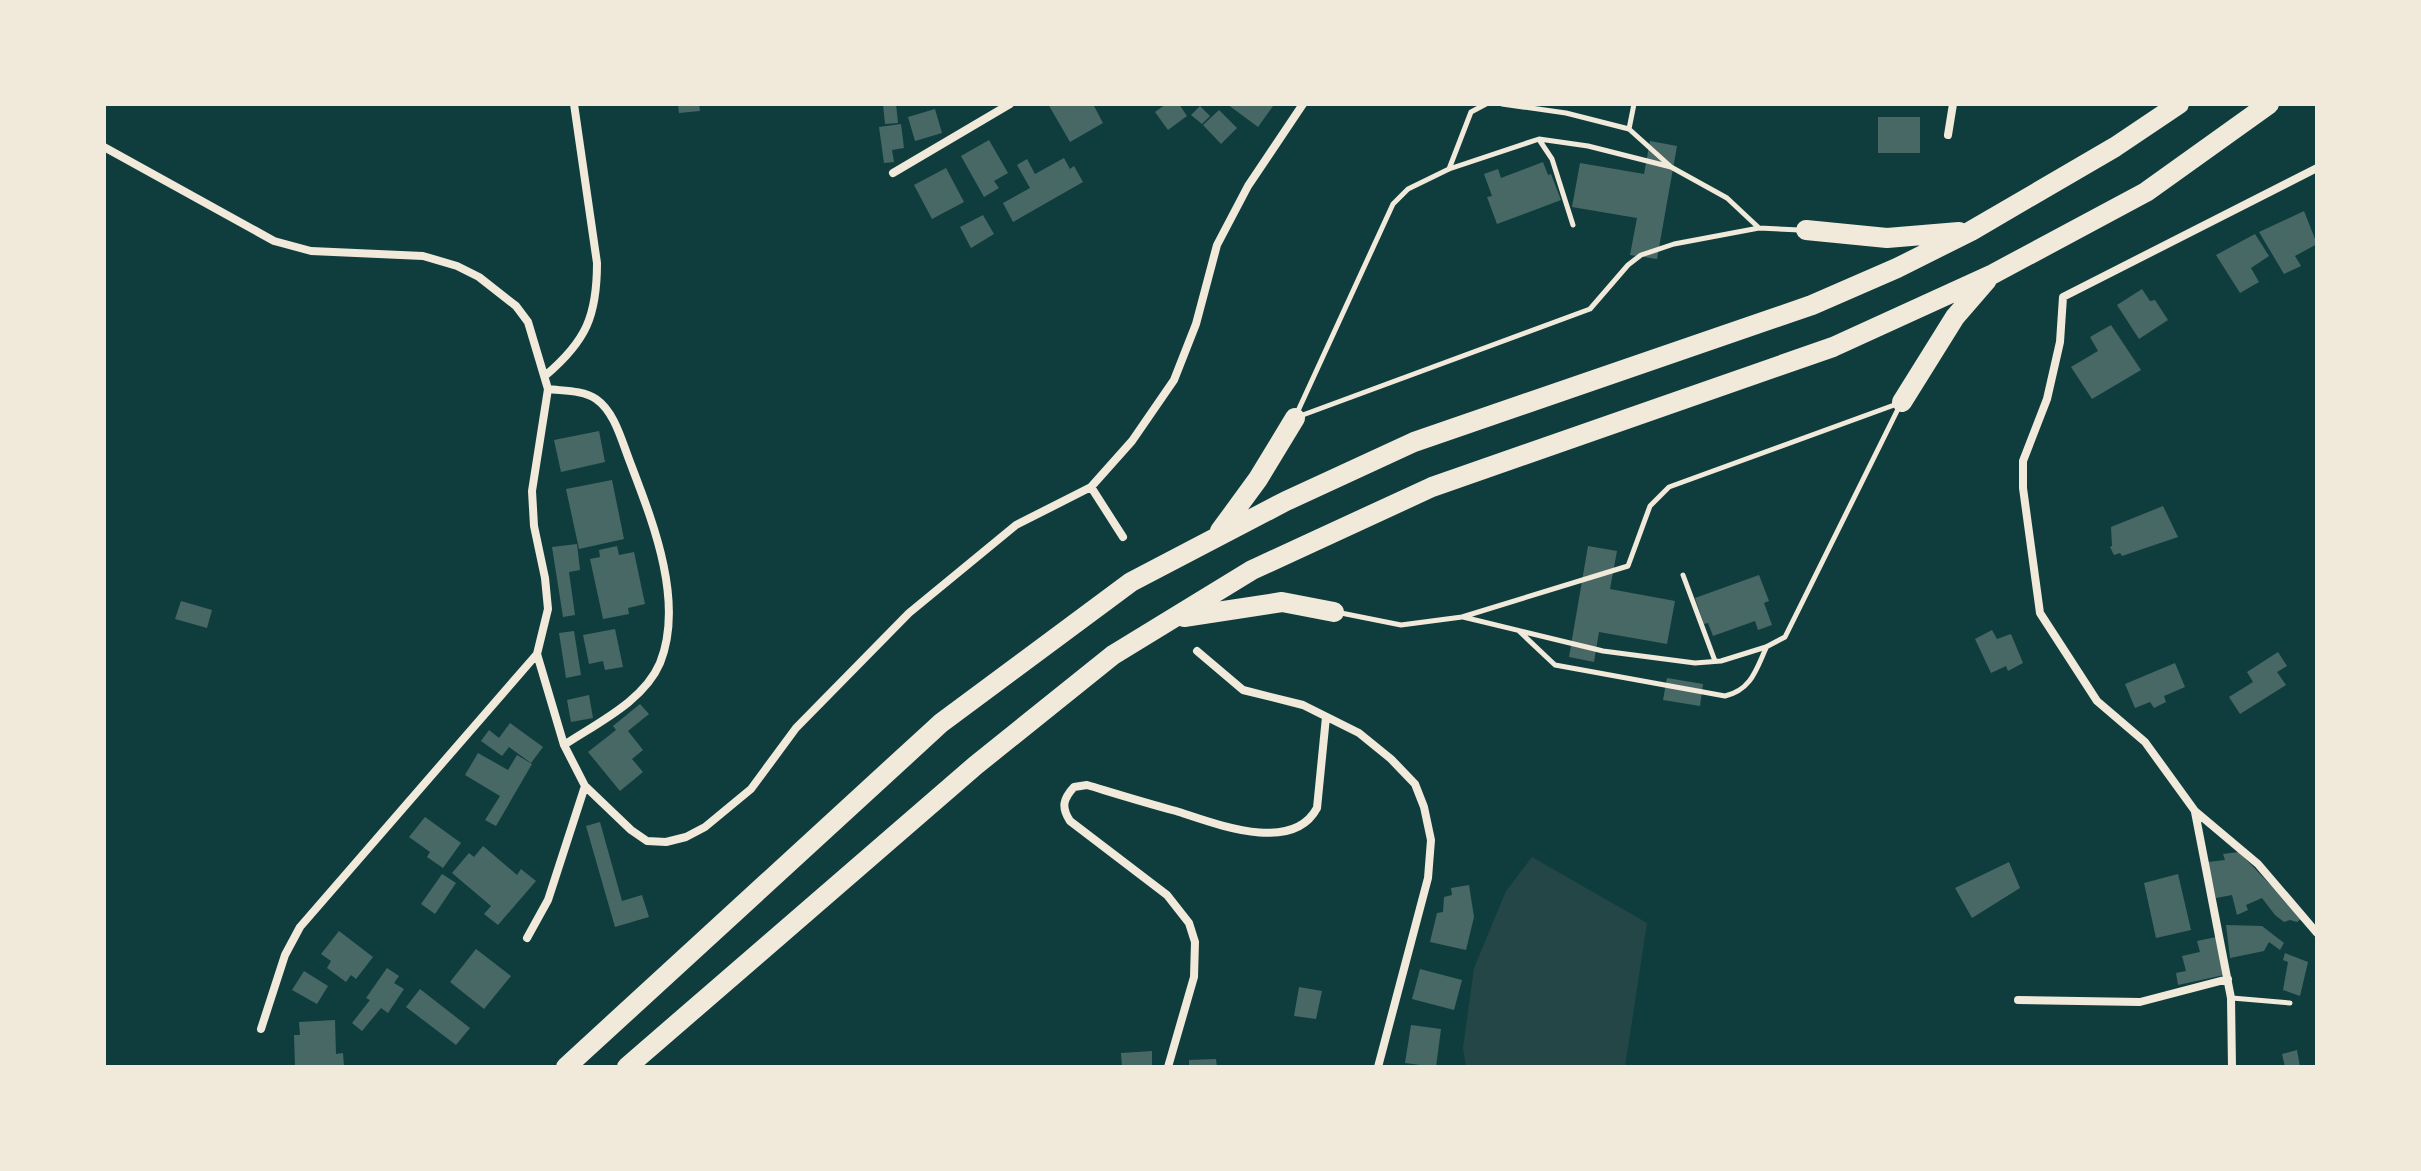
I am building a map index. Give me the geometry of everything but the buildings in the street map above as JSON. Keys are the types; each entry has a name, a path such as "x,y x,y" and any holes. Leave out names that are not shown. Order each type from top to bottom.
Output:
{"highway":[{"path":"566,1067 941,723 1131,582 1216,535 1414,442 1812,305 1897,268 1971,231 2115,147 2179,104"},
{"path":"627,1067 976,765 1113,655 1252,570 1432,487 1833,347 1993,274 2146,192 2269,104"},
{"path":"1806,230 1887,238 1971,231"},
{"path":"1902,402 1955,317 1993,274"},
{"path":"1216,535 1258,479 1295,418"},
{"path":"1168,620 1282,602 1334,612"}],"street":[{"path":"546,375 570,355 591,322 597,289 597,263 574,104"},
{"path":"893,173 1010,104"},
{"path":"537,654 564,745 585,786 647,841 666,842 686,837 705,827 751,789 796,728 909,613 1016,525 1091,487 1132,441 1174,380 1196,324 1217,245 1248,186 1303,104"},
{"path":"1948,135 1953,104"},
{"path":"104,147 274,241 293,248 332,253 423,256 457,266 479,277 516,306 528,322 546,375 548,389 532,491 534,526 548,609 537,654 300,927 285,955 261,1029"},
{"path":"2317,168 2063,297 2060,342 2047,399 2023,461 2023,488 2040,613 2097,701 2145,742 2195,811 2258,864 2317,933"},
{"path":"548,389 581,393 604,405 617,429 656,531 664,559 667,589 666,639 660,663 649,682 618,709 564,745"},
{"path":"1091,487 1123,537"},
{"path":"1197,651 1243,690 1303,705 1359,733 1415,784 1431,840 1428,878 1378,1067"},
{"path":"1168,1067 1194,977 1195,942 1189,923 1167,895 1070,821 1064,810 1065,797 1074,787 1087,785 1238,830 1268,833 1297,827 1310,821 1317,808 1326,717"},
{"path":"527,938 548,900 585,786"},
{"path":"2195,811 2231,998 2232,1067"},
{"path":"2018,1000 2140,1002 2228,979"}],"lane":[{"path":"1449,169 1471,112 1486,104"},
{"path":"1502,104 1566,113 1629,129 1671,167 1727,198 1759,228"},
{"path":"1629,129 1634,104"},
{"path":"1539,139 1552,159 1573,225"},
{"path":"1295,418 1393,204 1408,189 1449,169 1539,139 1588,146 1671,167"},
{"path":"1295,418 1590,309 1628,265 1641,255 1674,244 1759,228 1806,230"},
{"path":"1462,617 1603,651 1695,663 1715,661 1766,647 1785,637 1902,402"},
{"path":"1334,612 1401,625 1462,617 1628,566 1650,506 1669,487 1902,402"},
{"path":"1683,575 1715,661"},
{"path":"1518,630 1555,665 1725,696 1747,687 1766,647"},
{"path":"2231,998 2290,1003"}],"shaded area":[{"path":"1532,857 1647,923 1625,1067 1466,1067 1463,1048 1474,968 1506,891"}]}
